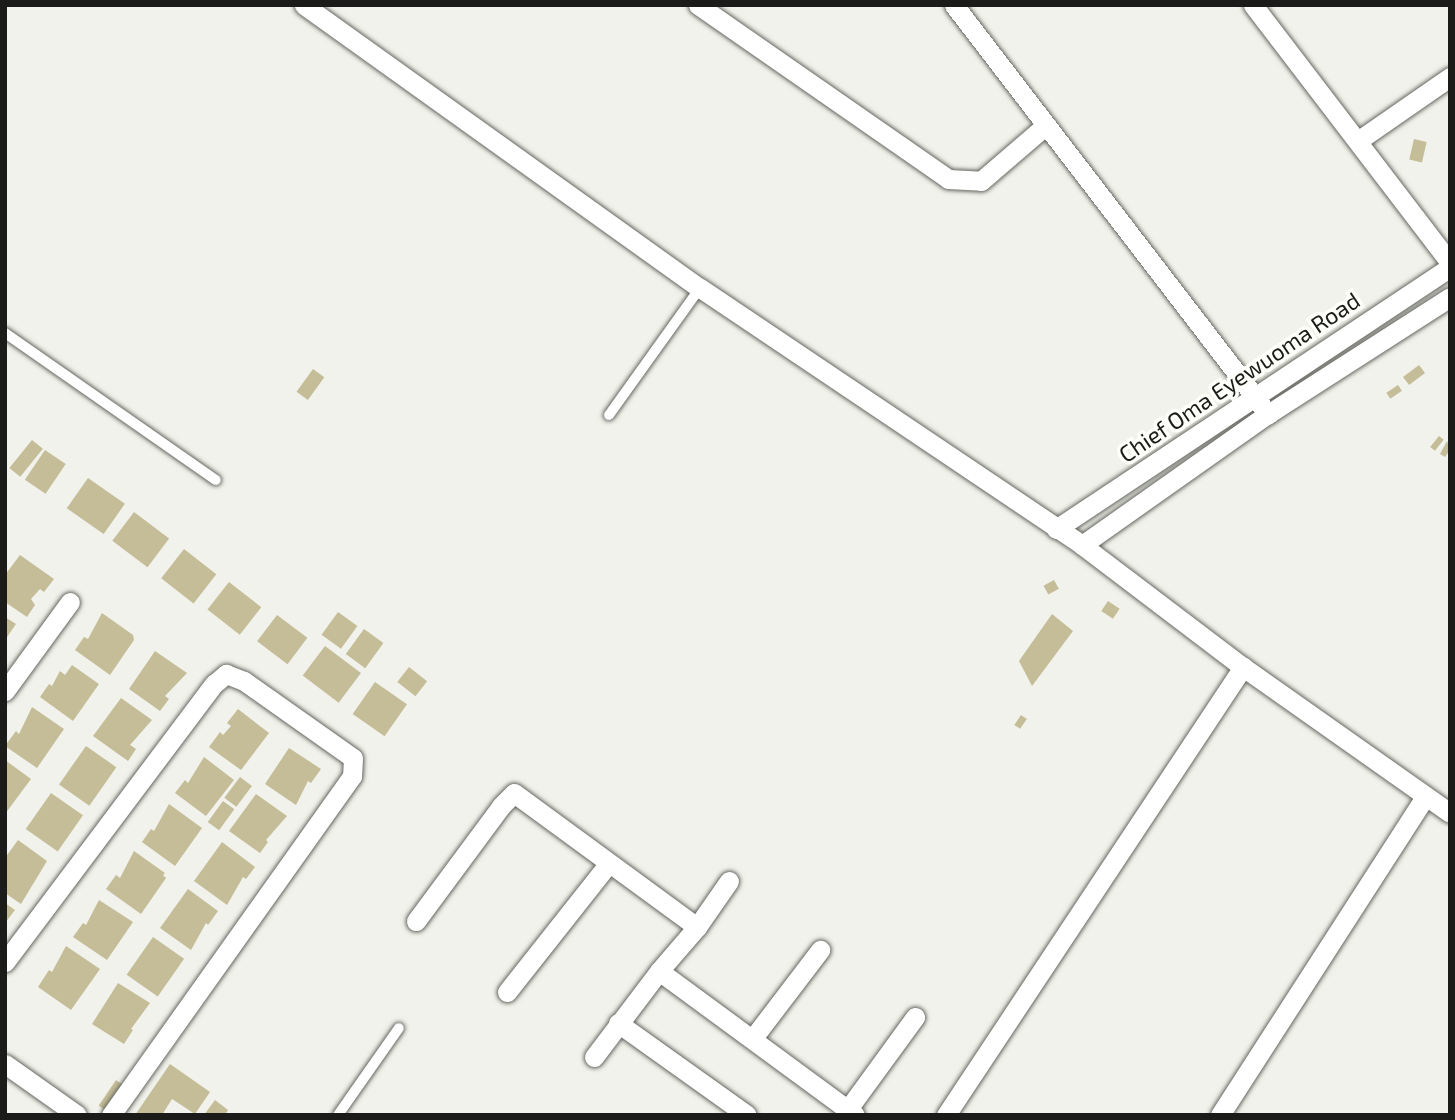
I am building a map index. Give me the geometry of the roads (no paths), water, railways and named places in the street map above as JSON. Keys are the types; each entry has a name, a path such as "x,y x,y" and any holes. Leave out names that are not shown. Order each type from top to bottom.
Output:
{"street":[{"path":"304,5 700,288 1082,545 1243,667 1450,813"},
{"path":"698,5 948,179 981,181 1045,126"},
{"path":"954,5 1268,414"},
{"path":"1253,5 1359,141 1450,265"},
{"path":"1359,141 1450,76"},
{"name":"Chief Oma Eyewuoma Road","path":"1056,529 1450,265"},
{"name":"Chief Oma Eyewuoma Road","path":"1082,545 1268,414 1450,297"},
{"path":"5,691 70,601"},
{"path":"946,1115 1243,667"},
{"path":"5,962 214,684 226,674 244,681 353,758 352,776 111,1115"},
{"path":"416,922 501,806 514,793 697,927"},
{"path":"1220,1115 1425,797"},
{"path":"507,992 609,863"},
{"path":"594,1057 659,971 697,927 729,881"},
{"path":"753,1038 820,950"},
{"path":"659,971 852,1112 915,1017"},
{"path":"618,1023 747,1115"},
{"path":"5,1064 78,1115"}],"lane":[{"path":"609,415 700,288"},
{"path":"5,333 216,480"},
{"path":"338,1115 399,1028"}]}
